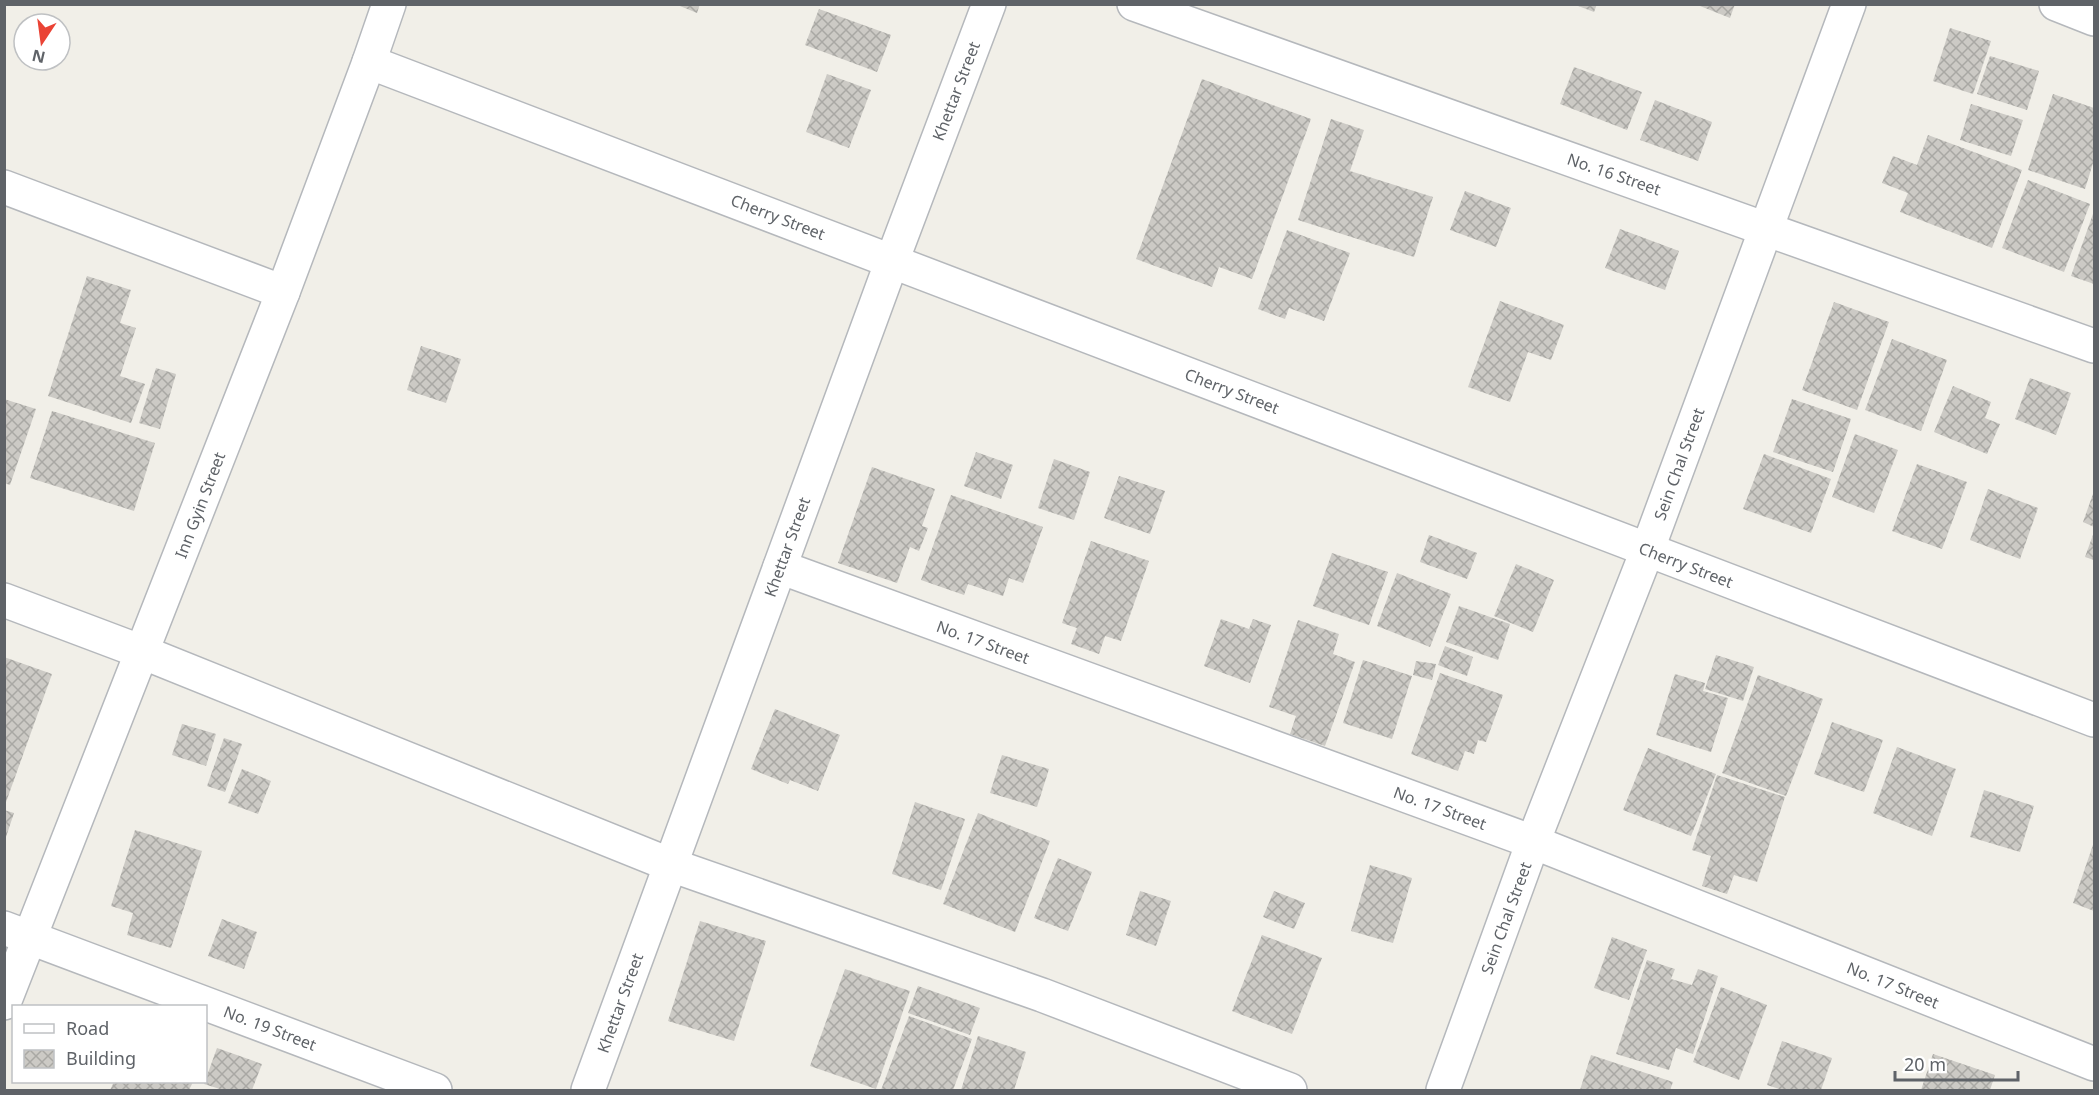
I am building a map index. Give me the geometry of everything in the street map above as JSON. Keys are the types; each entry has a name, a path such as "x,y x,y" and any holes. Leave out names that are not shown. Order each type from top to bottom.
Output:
{"street":[{"name":"Inn Gyin Street","path":"4,1003 17,932 142,652 283,292 389,4"},
{"name":"Khettar Street","path":"588,1090 892,261 989,4"},
{"name":"No. 16 Street","path":"1134,4 2094,346"},
{"name":"Sein Chal Street","path":"1443,1090 1533,842 1647,551 1849,4"},
{"path":"2056,4 2094,19"},
{"name":"Cherry Street","path":"369,62 2094,720"},
{"path":"4,187 283,292"},
{"name":"No. 17 Street","path":"780,567 1533,842 2094,1064"},
{"path":"4,600 142,652 670,865 1042,995 1290,1090"},
{"name":"No. 19 Street","path":"17,932 435,1090"}],"building":[{"path":"675,4 700,4 697,13"},
{"path":"1573,4 1597,4 1594,12"},
{"path":"1695,4 1735,4 1730,18"},
{"path":"819,9 891,35 877,72 805,45"},
{"path":"1950,28 1991,41 1973,94 1933,81"},
{"path":"1990,56 2039,71 2027,110 1977,94"},
{"path":"1574,67 1642,92 1627,130 1560,104"},
{"path":"827,74 871,90 849,148 806,132"},
{"path":"1202,79 1311,119 1252,279 1219,267 1212,287 1136,259"},
{"path":"2053,94 2094,108 2094,160 2085,189 2028,170"},
{"path":"1655,100 1712,122 1698,161 1640,140"},
{"path":"1971,104 2023,120 2011,156 1960,140"},
{"path":"1331,119 1364,130 1350,171 1433,197 1414,257 1298,220"},
{"path":"1928,135 2022,170 1992,248 1900,212 1908,193 1882,183 1893,156 1917,165"},
{"path":"2028,180 2090,204 2064,272 2002,248"},
{"path":"1465,191 1511,208 1496,247 1450,230"},
{"path":"2094,211 2094,284 2071,276"},
{"path":"1620,229 1679,251 1665,290 1605,268"},
{"path":"1287,230 1350,253 1324,321 1289,308 1285,319 1258,309"},
{"path":"87,276 131,290 120,323 136,328 120,376 145,384 131,423 48,396"},
{"path":"1500,301 1564,325 1551,360 1528,352 1510,402 1468,387"},
{"path":"1834,302 1889,322 1857,410 1802,390"},
{"path":"1892,339 1947,360 1921,431 1865,410"},
{"path":"421,346 461,359 446,403 407,390"},
{"path":"156,368 176,374 160,429 139,423"},
{"path":"2030,378 2071,393 2056,435 2015,419"},
{"path":"1953,386 1991,402 1985,418 2000,424 1987,454 1934,432"},
{"path":"4,399 36,409 10,485 4,483"},
{"path":"1792,399 1851,419 1833,472 1773,452"},
{"path":"52,411 155,443 134,511 30,478"},
{"path":"1855,434 1898,450 1874,513 1832,497"},
{"path":"976,452 1013,465 1001,499 964,486"},
{"path":"1764,454 1831,479 1811,533 1743,509"},
{"path":"1054,459 1090,472 1074,520 1038,508"},
{"path":"1917,464 1967,482 1942,549 1892,531"},
{"path":"872,467 935,489 922,526 928,528 919,551 910,547 897,583 838,563"},
{"path":"1119,476 1165,491 1150,534 1104,518"},
{"path":"1988,489 2038,508 2020,559 1970,540"},
{"path":"2094,491 2094,527 2083,522"},
{"path":"951,495 1043,527 1023,583 1009,578 1003,596 968,584 964,595 921,580"},
{"path":"2094,532 2094,560 2085,557"},
{"path":"1429,535 1477,553 1467,579 1420,562"},
{"path":"1091,541 1149,561 1121,641 1105,636 1099,654 1071,644 1077,628 1062,623"},
{"path":"1332,553 1388,572 1369,625 1313,606"},
{"path":"1516,564 1554,580 1533,632 1494,616"},
{"path":"1397,573 1451,594 1430,647 1377,626"},
{"path":"1459,606 1510,624 1498,660 1446,642"},
{"path":"1221,619 1249,629 1253,619 1271,625 1250,683 1204,666"},
{"path":"1298,620 1339,634 1333,654 1355,662 1325,746 1290,734 1296,716 1269,707"},
{"path":"1445,646 1473,657 1467,676 1438,665"},
{"path":"1716,655 1754,667 1743,701 1705,689"},
{"path":"4,657 52,674 5,805 4,805"},
{"path":"1363,660 1412,676 1392,739 1343,723"},
{"path":"1416,661 1436,664 1432,680 1413,675"},
{"path":"1440,673 1503,695 1486,742 1478,740 1474,754 1465,751 1458,771 1411,754"},
{"path":"1675,674 1705,683 1703,691 1728,698 1711,752 1656,735"},
{"path":"1758,675 1823,699 1786,796 1722,773"},
{"path":"775,709 840,735 818,791 790,780 788,784 751,769"},
{"path":"1832,722 1883,740 1864,792 1814,774"},
{"path":"182,724 216,734 206,766 172,755"},
{"path":"224,738 242,744 225,792 207,786"},
{"path":"1897,747 1956,769 1932,836 1873,813"},
{"path":"1648,748 1716,774 1691,836 1623,810"},
{"path":"1002,755 1049,769 1037,807 990,793"},
{"path":"242,769 271,781 258,814 228,803"},
{"path":"1717,775 1785,797 1757,882 1734,875 1727,894 1702,886 1711,856 1692,850"},
{"path":"1984,790 2034,806 2020,852 1970,837"},
{"path":"915,802 965,819 941,890 892,874"},
{"path":"4,810 14,813 5,840 4,840"},
{"path":"978,813 1050,841 1015,932 943,904"},
{"path":"135,830 202,851 171,948 127,935 133,913 111,906"},
{"path":"2094,842 2094,911 2073,903"},
{"path":"1058,858 1092,872 1068,931 1034,918"},
{"path":"1370,865 1412,878 1393,943 1351,931"},
{"path":"1140,891 1171,901 1156,946 1126,935"},
{"path":"1274,891 1305,903 1294,929 1263,917"},
{"path":"222,919 257,932 244,969 208,956"},
{"path":"700,921 766,941 734,1041 668,1021"},
{"path":"1262,935 1322,958 1292,1034 1232,1011"},
{"path":"1612,937 1647,950 1629,1000 1594,988"},
{"path":"1647,960 1675,969 1671,979 1692,985 1698,969 1718,976 1693,1054 1676,1048 1669,1070 1616,1054"},
{"path":"845,969 910,991 876,1089 810,1066"},
{"path":"918,986 980,1008 970,1035 908,1013"},
{"path":"1721,987 1767,1005 1739,1080 1693,1062"},
{"path":"909,1016 972,1039 953,1090 881,1090"},
{"path":"978,1036 1026,1052 1014,1090 961,1090"},
{"path":"1782,1041 1832,1058 1821,1090 1782,1090 1767,1085"},
{"path":"217,1048 262,1064 252,1090 223,1090 204,1084 207,1083 207,1076"},
{"path":"1933,1054 1995,1075 1990,1090 1921,1090"},
{"path":"1591,1055 1673,1082 1670,1090 1580,1090"},
{"path":"114,1083 192,1083 189,1090 110,1090"}]}
